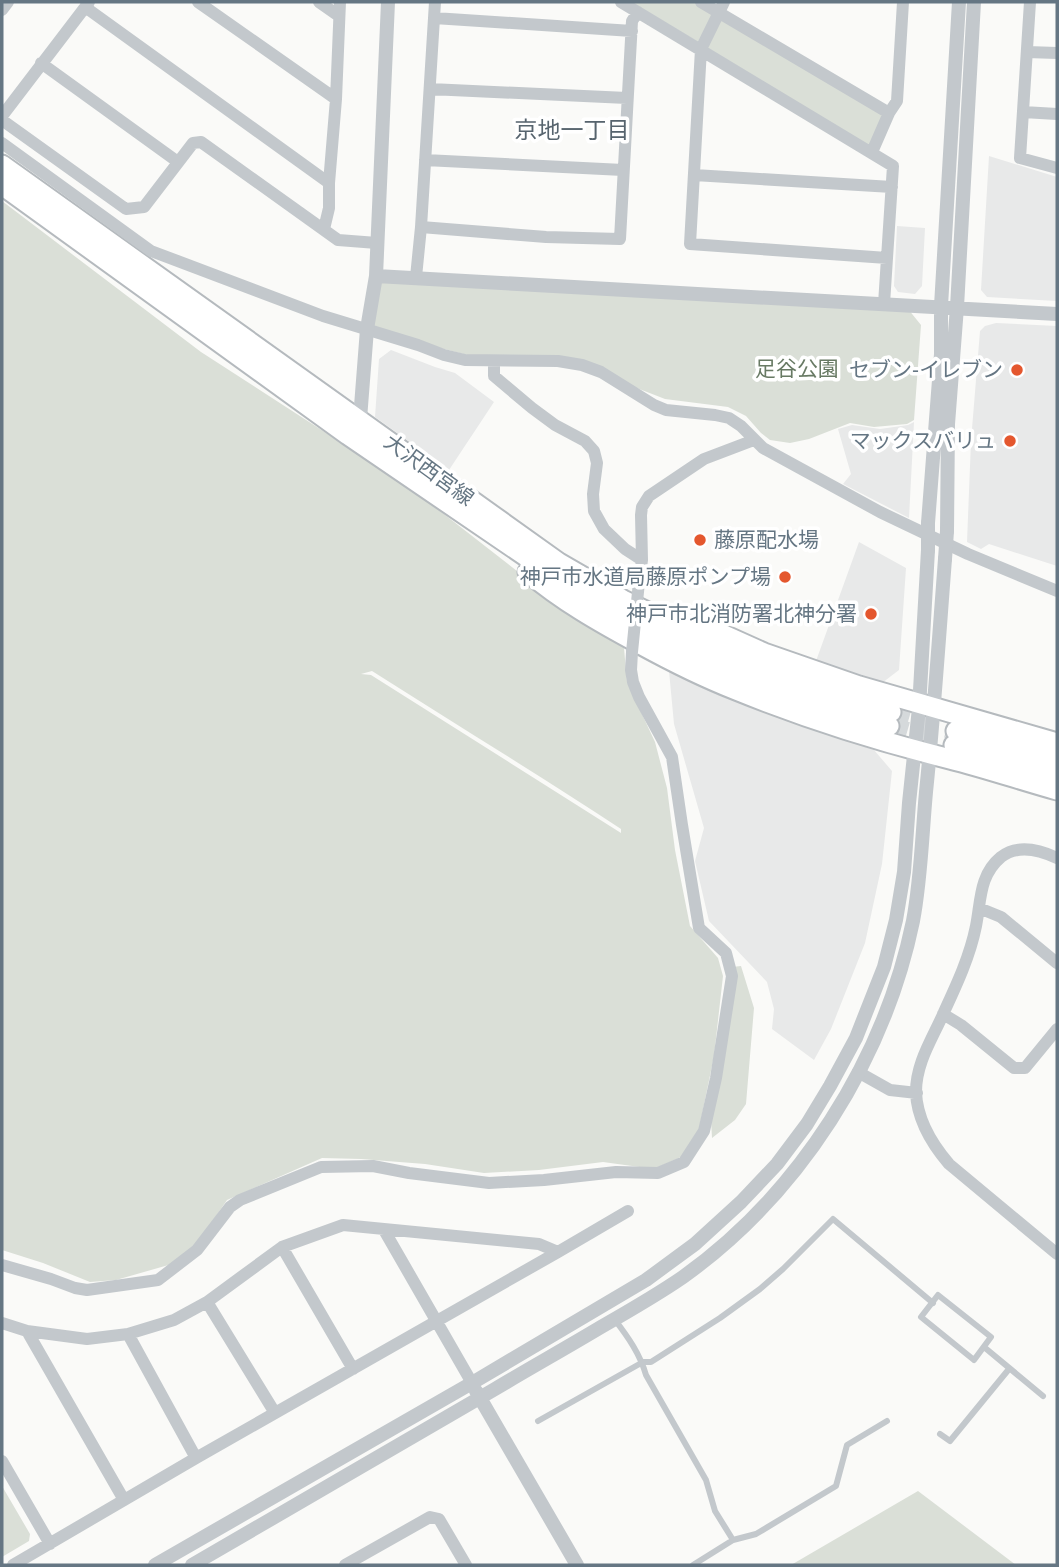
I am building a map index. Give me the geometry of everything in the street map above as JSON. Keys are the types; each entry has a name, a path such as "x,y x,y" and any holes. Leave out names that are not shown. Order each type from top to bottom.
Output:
{"main road":[{"name":"大沢西宮線","path":"2,165 354,427"},
{"name":"大沢西宮線","path":"2,185 498,529 622,600 717,647 780,677 836,696 890,719"},
{"path":"498,529 764,653 859,686 1057,743"},
{"path":"498,529 524,568 553,592 673,662 780,707 923,753 1057,790"},
{"path":"1057,759 991,742 955,738 1057,774"}],"street":[{"path":"2,10 8,2"},
{"path":"198,2 336,99"},
{"path":"319,2 339,16"},
{"path":"324,229 329,208 340,2"},
{"path":"354,427 376,276 388,2"},
{"path":"416,277 435,2"},
{"path":"621,2 893,166 884,304"},
{"path":"701,2 721,7 889,113"},
{"path":"872,152 897,101 903,2"},
{"path":"927,705 928,523 959,2"},
{"path":"192,1565 685,1275 752,1218 787,1179 841,1104 858,1072 887,1008 898,974 913,921 919,877 923,753 947,531 948,424 974,2"},
{"path":"1030,2 1020,158 1057,169"},
{"path":"329,183 87,4 2,118 127,209 144,207 192,143 201,142 338,240 377,243"},
{"path":"721,7 701,49 690,244 887,258"},
{"path":"421,228 620,239 632,21 638,12"},
{"path":"434,18 632,31"},
{"path":"1027,52 1057,53"},
{"path":"41,63 178,162"},
{"path":"430,89 627,98"},
{"path":"1023,112 1057,114"},
{"path":"2,143 151,251 323,316 444,355 465,360 558,361 582,365 601,372 666,410 729,418 763,448 880,512 968,554 1057,591"},
{"path":"425,160 623,170"},
{"path":"694,175 892,187"},
{"path":"376,276 1057,314"},
{"path":"494,361 494,376 555,425 585,440 594,452 597,463 594,511 604,528 625,549 642,560"},
{"path":"2,1265 87,1290 158,1280 197,1250 230,1207 240,1200 321,1167 373,1166 489,1183 616,1172 657,1172 684,1162 704,1131 716,1078 732,976 726,953 699,928 672,757 636,690 631,670 642,560 641,515 642,507 649,496 704,458 754,440"},
{"path":"155,1565 646,1280 695,1244 777,1164 807,1124 830,1086 856,1038 884,967 904,872 909,803 923,753"},
{"path":"1057,858 1035,850 1014,851 1004,855 990,868 986,875 968,954 922,1059 916,1093 923,1125 944,1158 1057,1254"},
{"path":"978,908 1010,923 1057,963"},
{"path":"943,1014 1018,1069 1025,1069 1057,1029"},
{"path":"858,1072 890,1090 916,1093"},
{"path":"13,1565 628,1210"},
{"path":"2,1323 27,1331 87,1339 128,1334 174,1320 207,1302 282,1247 343,1226 539,1244 558,1252"},
{"path":"384,1230 577,1565"},
{"path":"282,1247 353,1369"},
{"path":"207,1302 275,1413"},
{"path":"27,1331 124,1500"},
{"path":"128,1334 196,1458"},
{"path":"2,1461 50,1544"},
{"path":"345,1565 430,1517 439,1519 466,1565"}],"lane":[{"path":"538,1421 643,1362 652,1362 720,1318 783,1269 833,1219 933,1303"},
{"path":"939,1295 991,1337 974,1360 921,1317 933,1303 939,1295"},
{"path":"614,1319 643,1362 646,1375 706,1480 715,1511 733,1540"},
{"path":"984,1347 1043,1396"},
{"path":"940,1434 950,1441 1009,1369"},
{"path":"693,1565 733,1540 756,1534 836,1486 847,1445 887,1422"}],"shaded area":[{"path":"989,156 1057,177 1057,301 987,297 981,290"},
{"path":"897,226 925,228 922,286 915,294 898,292 894,286"},
{"path":"996,323 1057,326 1057,566 989,544 981,549 967,542 971,441 980,331 985,326"},
{"path":"391,350 455,373 494,402 449,470 375,417 379,359"},
{"path":"914,422 909,518 843,484 851,474 838,429 852,425 880,429"},
{"path":"859,542 906,568 899,670 882,683 816,661"},
{"path":"669,671 770,714 874,750 892,771 882,864 865,943 831,1029 814,1060 772,1029 774,1009 767,982 709,921 695,861 704,828 674,724"}],"green space":[{"path":"631,2 695,2 714,13 698,42"},
{"path":"720,18 884,114 870,147 706,47"},
{"path":"2,201 201,352 357,453 440,511 526,578 624,648 627,682 655,742 667,788 675,850 690,926 718,958 723,976 714,1056 699,1129 681,1157 654,1169 603,1162 484,1173 425,1164 322,1158 227,1200 199,1241 172,1264 116,1280 90,1282 2,1250","holes":["372,671 621,829 621,833 371,675 361,674"]},
{"name":"足谷公園","path":"376,276 904,304 921,325 914,420 907,424 874,427 850,423 809,439 790,443 770,440 746,416 728,407 665,399 581,362 475,357 367,329"},
{"path":"741,966 754,1008 746,1104 735,1120 712,1138 711,1120 732,967"},
{"path":"2,1486 30,1534 29,1541 2,1557"},
{"path":"918,1491 1016,1565 791,1565"}],"tunnel":[{"path":"891,712 956,731"},
{"path":"889,726 954,745"}],"place":[{"name":"セブン-イレブン","path":"1017,370"},
{"name":"マックスバリュ","path":"1010,441"},
{"name":"藤原配水場","path":"700,540"},
{"name":"神戸市水道局藤原ポンプ場","path":"785,577"},
{"name":"神戸市北消防署北神分署","path":"871,614"}],"district":[{"name":"京地一丁目","path":"572,130"}]}
